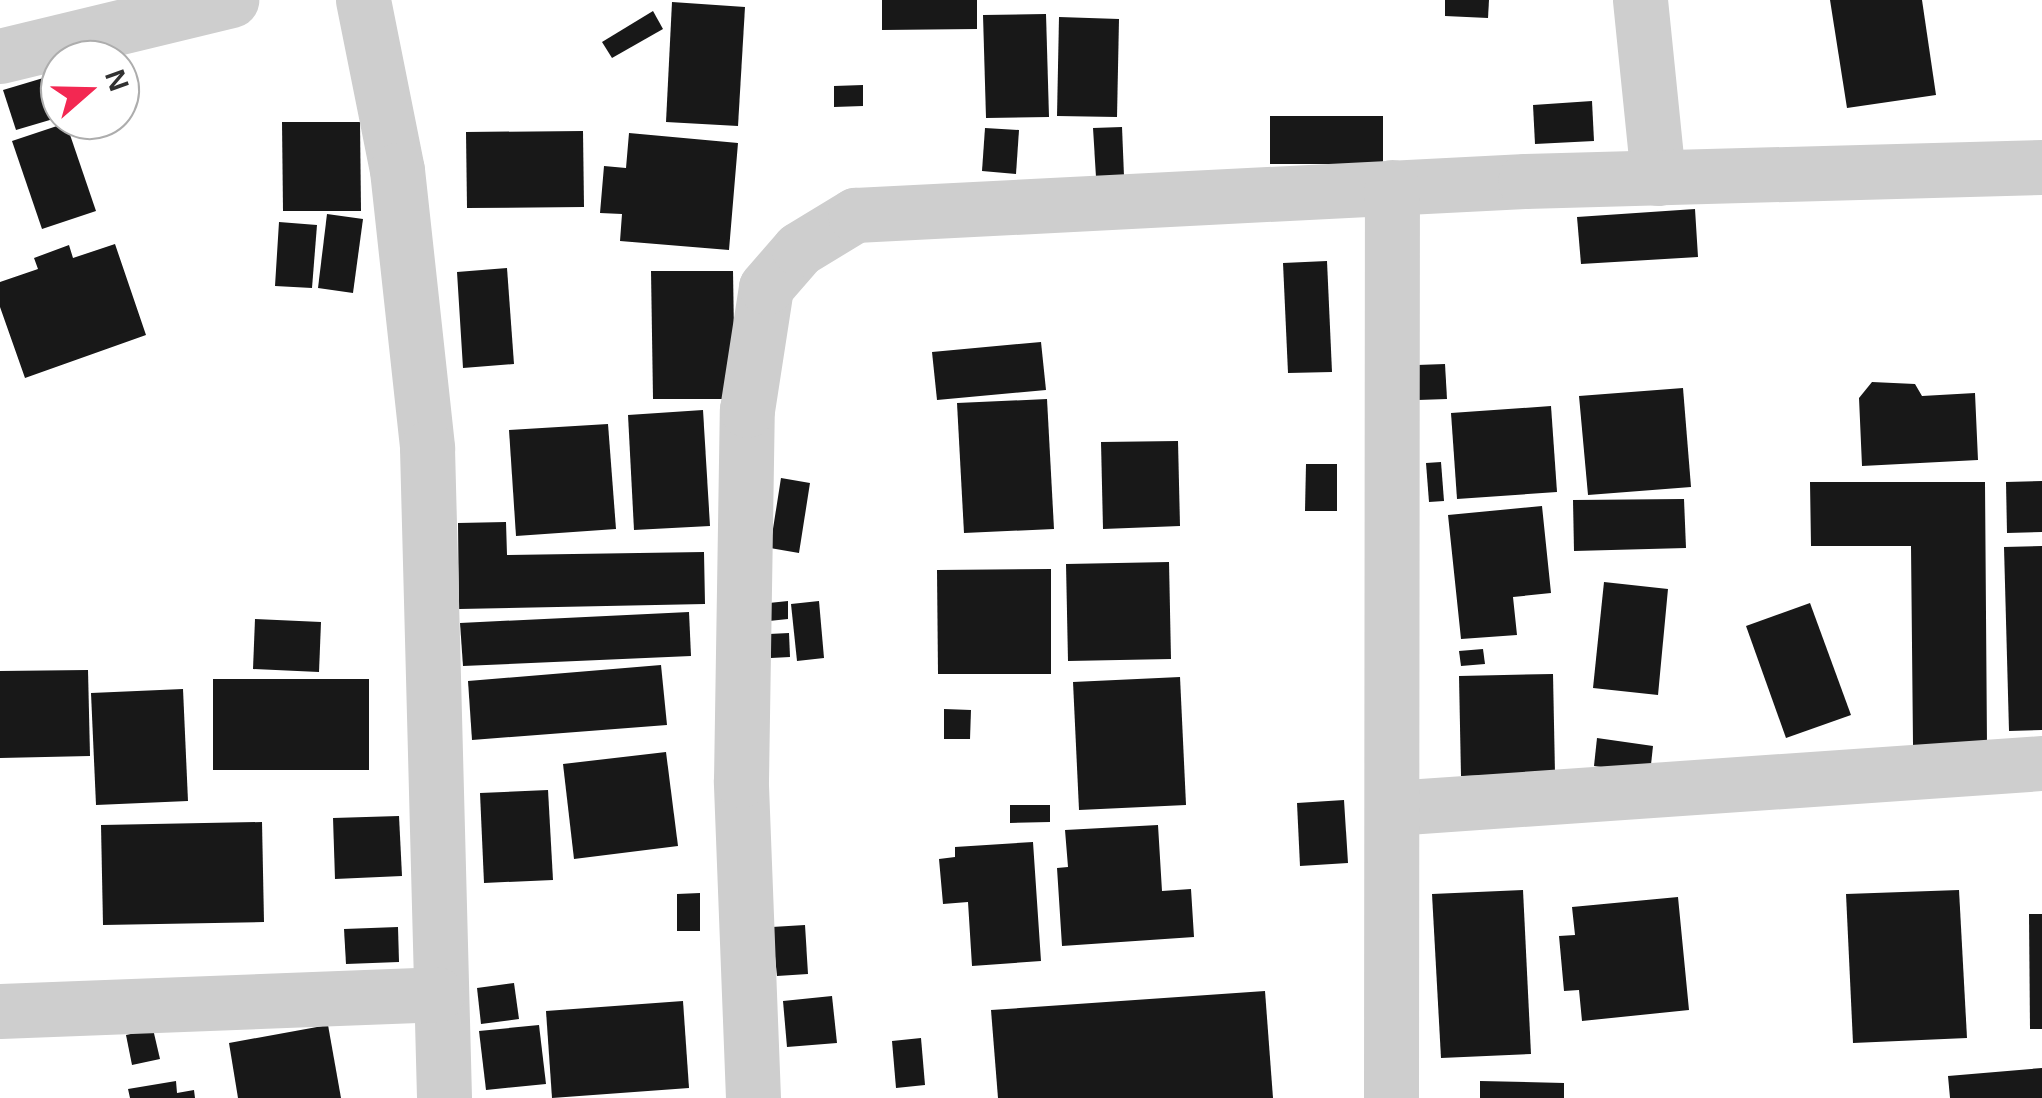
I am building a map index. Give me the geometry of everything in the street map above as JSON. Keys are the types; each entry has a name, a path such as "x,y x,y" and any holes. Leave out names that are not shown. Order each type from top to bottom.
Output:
{"street":[{"path":"0,56 232,0"},
{"path":"363,0 397,170 427,448 437,994 444,1098"},
{"path":"1640,0 1658,178"},
{"path":"753,1098 740,780 748,410 766,287 798,249 855,216 1392,187 2042,167"},
{"path":"1391,1098 1392,187"},
{"path":"1392,808 2042,763"},
{"path":"0,1010 437,994"}],"building":[{"path":"882,0 977,0 977,29 882,30"},
{"path":"1445,0 1489,0 1488,18 1445,16"},
{"path":"1830,0 1922,0 1936,95 1847,108"},
{"path":"672,2 745,7 738,126 666,122"},
{"path":"653,11 663,29 612,58 602,42"},
{"path":"1046,14 1049,117 986,118 983,15"},
{"path":"1059,17 1119,19 1117,117 1057,116"},
{"path":"40,79 40,123 16,130 3,90"},
{"path":"863,85 863,106 834,107 834,86"},
{"path":"1592,101 1594,141 1535,144 1533,105"},
{"path":"1270,116 1383,116 1383,164 1270,164"},
{"path":"282,122 360,122 361,211 283,211"},
{"path":"1122,127 1124,176 1096,177 1093,128"},
{"path":"985,128 1019,130 1016,174 982,171"},
{"path":"583,131 584,207 467,208 466,132"},
{"path":"40,132 40,140 72,140 96,211 42,229 12,141"},
{"path":"629,133 738,143 729,250 620,241 622,214 600,213 604,166 626,168"},
{"path":"1695,209 1698,257 1581,264 1577,217"},
{"path":"327,214 363,219 353,293 318,288"},
{"path":"279,222 317,225 312,288 275,286"},
{"path":"115,244 146,335 25,378 0,307 0,282 38,269 34,258 69,245 73,258"},
{"path":"1327,261 1332,372 1288,373 1283,263"},
{"path":"507,268 514,364 463,368 457,272"},
{"path":"651,271 733,271 735,399 653,399"},
{"path":"1041,342 1046,390 937,400 932,352"},
{"path":"1445,364 1447,399 1418,400 1417,365"},
{"path":"1872,382 1915,384 1922,396 1975,393 1978,460 1862,466 1859,398"},
{"path":"1683,388 1691,487 1588,495 1579,396"},
{"path":"1047,399 1054,529 964,533 957,403"},
{"path":"1551,406 1557,492 1457,499 1451,413"},
{"path":"703,410 710,526 634,530 628,415"},
{"path":"608,424 616,529 516,536 509,430"},
{"path":"1178,441 1180,526 1103,529 1101,442"},
{"path":"1441,462 1444,501 1429,502 1426,463"},
{"path":"1306,464 1337,464 1337,511 1305,511"},
{"path":"781,478 810,483 799,553 770,548"},
{"path":"2042,481 2042,532 2007,533 2006,482"},
{"path":"1810,482 1985,482 1987,745 1913,745 1911,546 1811,546"},
{"path":"1684,499 1686,548 1574,551 1573,500"},
{"path":"1542,506 1551,593 1513,597 1517,635 1461,639 1448,515"},
{"path":"506,522 507,555 704,552 705,604 459,609 458,523"},
{"path":"2042,546 2042,730 2009,731 2004,547"},
{"path":"1169,562 1171,659 1068,661 1066,564"},
{"path":"1051,569 1051,674 938,674 937,570"},
{"path":"1604,582 1668,589 1658,695 1593,688"},
{"path":"788,601 788,619 769,621 769,603"},
{"path":"819,601 824,658 797,661 791,604"},
{"path":"1810,603 1851,715 1786,738 1746,626"},
{"path":"689,612 691,656 463,666 460,623"},
{"path":"255,619 321,622 319,672 253,669"},
{"path":"789,633 790,657 771,658 769,634"},
{"path":"1483,649 1485,664 1461,666 1459,651"},
{"path":"661,665 667,725 472,740 468,681"},
{"path":"88,670 90,756 0,758 0,671"},
{"path":"1553,674 1555,774 1461,776 1459,676"},
{"path":"1180,677 1186,805 1079,810 1073,682"},
{"path":"213,679 369,679 369,770 213,770"},
{"path":"183,689 188,801 96,805 91,693"},
{"path":"944,709 971,710 970,739 944,739"},
{"path":"1597,738 1653,746 1650,774 1594,766"},
{"path":"666,752 678,846 574,859 563,764"},
{"path":"548,790 553,880 484,883 480,793"},
{"path":"1344,800 1348,863 1300,866 1297,803"},
{"path":"1010,805 1050,805 1050,822 1010,823"},
{"path":"399,816 402,876 335,879 333,818"},
{"path":"262,822 264,922 103,925 101,825"},
{"path":"1158,825 1162,891 1191,889 1194,937 1062,946 1057,868 1068,867 1065,830"},
{"path":"1033,842 1041,961 972,966 968,902 943,904 939,859 955,857 955,847"},
{"path":"1523,890 1531,1054 1441,1058 1432,894"},
{"path":"1959,890 1967,1038 1853,1043 1846,894"},
{"path":"700,893 700,931 677,931 677,894"},
{"path":"1678,897 1689,1010 1582,1021 1579,990 1564,991 1559,936 1575,935 1572,907"},
{"path":"2029,914 2042,914 2042,1029 2030,1029"},
{"path":"805,925 808,974 777,976 772,927"},
{"path":"398,927 399,962 346,964 344,929"},
{"path":"514,983 519,1019 481,1024 477,988"},
{"path":"1265,991 1273,1098 998,1098 991,1010"},
{"path":"832,996 837,1043 787,1047 783,1001"},
{"path":"683,1001 689,1088 552,1098 546,1011"},
{"path":"328,1025 341,1098 238,1098 229,1043"},
{"path":"539,1025 546,1084 486,1090 479,1031"},
{"path":"153,1029 160,1059 132,1065 126,1035"},
{"path":"921,1038 925,1085 896,1088 892,1041"},
{"path":"2042,1068 2042,1098 1950,1098 1948,1076"},
{"path":"176,1081 177,1093 194,1090 195,1098 130,1098 128,1089"},
{"path":"1480,1081 1564,1083 1564,1098 1480,1098"}]}
